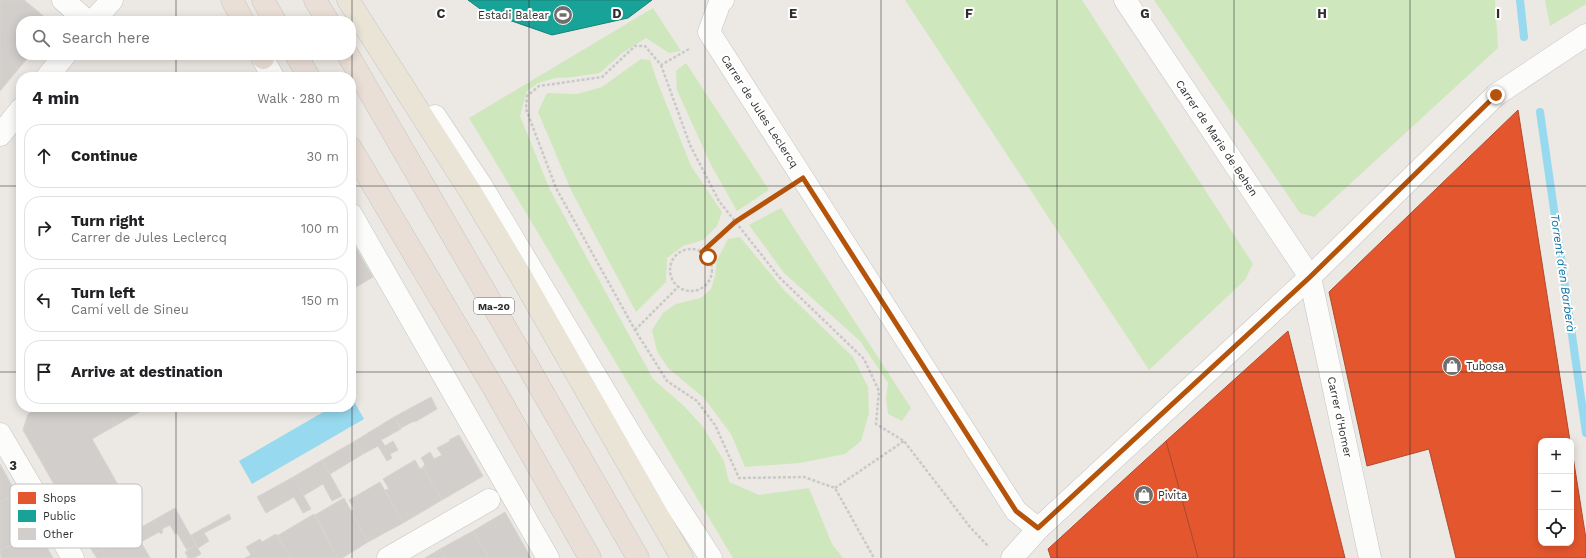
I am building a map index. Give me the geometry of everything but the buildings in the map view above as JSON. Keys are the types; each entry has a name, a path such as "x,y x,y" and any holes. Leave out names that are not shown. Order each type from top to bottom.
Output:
{"highway":[{"path":"232,0 240,16"},
{"path":"263,0 272,16"},
{"path":"316,0 325,16"},
{"path":"299,60 306,72"},
{"name":"Ma-20","path":"351,60 638,558"},
{"path":"356,156 493,387 590,558"}],"main road":[{"path":"348,0 481,210 682,558"}],"street":[{"path":"62,0 81,16"},
{"path":"98,16 112,0"},
{"path":"225,0 236,16"},
{"path":"353,0 393,55 481,185 634,440 710,558"},
{"path":"709,32 720,2 723,0"},
{"name":"Carrer de Marie de Behen","path":"1125,0 1310,277"},
{"name":"Carrer de Jules Leclercq","path":"709,32 1016,511 1038,528"},
{"path":"1011,555 1038,528 1310,277 1496,95 1586,35"},
{"path":"51,72 61,60"},
{"path":"264,60 270,72"},
{"path":"0,135 16,115"},
{"path":"356,223 548,558"},
{"name":"Carrer d'Homer","path":"1310,277 1370,558"},
{"path":"0,434 29,484"},
{"path":"388,558 489,500"},
{"path":"67,548 73,558"}],"path":[{"path":"660,65 690,48 709,32"},
{"path":"874,558 835,488 804,477 739,478 715,425 697,402 667,381 635,330 556,188 526,109 527,96 539,86 602,77 635,46 646,46 660,65 690,145 719,201 779,277 864,360 879,392 876,424 904,441 970,527 1011,555"},
{"path":"702,252 735,222 803,178"},
{"path":"696,249 702,252 708,257 712,270 708,283 703,288 689,291 679,286 672,280 670,266 677,254 683,251 696,249"},
{"path":"635,330 679,286"},
{"path":"835,488 904,441"}],"green space":[{"path":"905,0 1082,0 1253,264 1245,280 1149,370"},
{"path":"1154,0 1495,0 1498,48 1314,217 1300,213"},
{"path":"1545,0 1586,0 1586,4 1550,26"},
{"path":"653,8 681,51 669,53 646,38 622,53 600,73 555,78 538,83 527,91 520,116 550,190 653,379 684,406 703,427 724,461 729,482 759,495 809,488 832,544 843,558 733,558 469,118"},
{"path":"641,59 650,60 691,166 722,212 717,226 703,240 683,246 667,258 666,282 636,312 572,192 538,112 547,93 577,94 602,87"},
{"path":"686,63 769,190 737,211 710,163 677,90 676,71"},
{"path":"781,208 911,408 902,421 888,414 886,398 888,383 860,341 784,273 749,225"},
{"path":"740,237 784,290 853,357 868,387 869,413 861,441 845,454 800,463 745,467 731,434 704,398 668,368 657,351 652,330 663,313 676,304 701,298 711,289 715,276 717,260 728,239"}],"water":[{"path":"356,405 364,419 252,484 239,461 323,412 356,412"}],"waterway":[{"name":"Torrent d'en Barberà","path":"1520,0 1524,37"},
{"name":"Torrent d'en Barberà","path":"1540,112 1586,433"}],"place":[{"name":"Estadi Balear","path":"563,15"},
{"name":"Tubosa","path":"1452,366"},
{"name":"Pivita","path":"1144,495"}],"route":[{"path":"708,257 702,252 735,222 803,178 1016,511 1038,528 1310,277 1496,95"}]}
